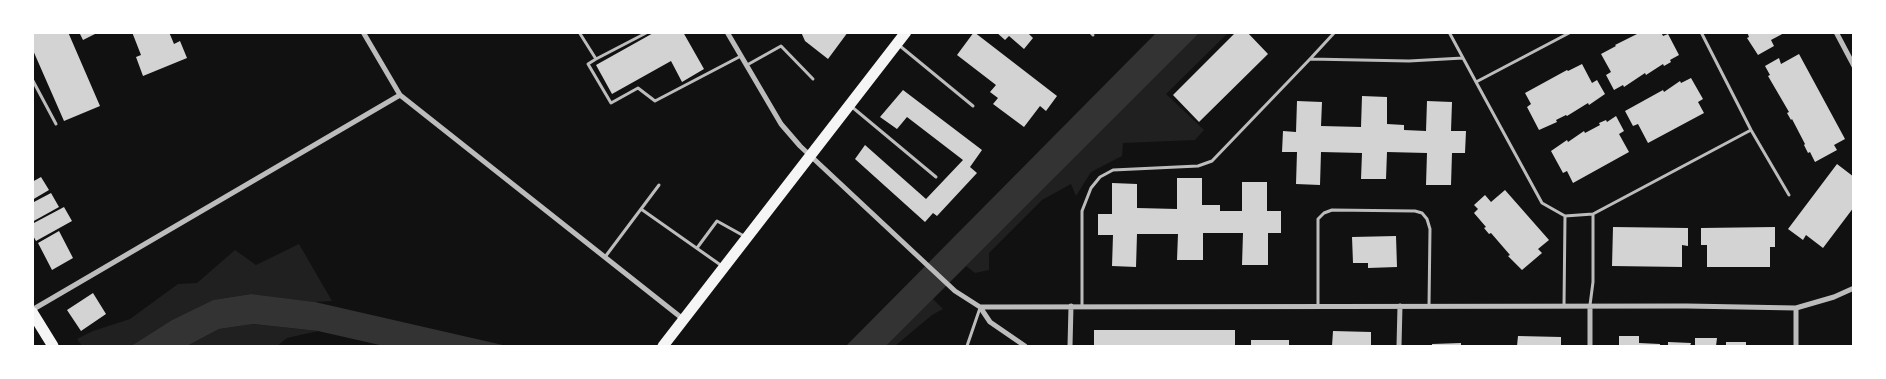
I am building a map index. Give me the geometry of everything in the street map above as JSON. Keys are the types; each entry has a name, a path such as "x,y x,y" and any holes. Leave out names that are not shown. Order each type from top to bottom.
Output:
{"main road":[{"path":"662,346 906,32"},
{"path":"32,311 53,346"}],"street":[{"path":"364,32 400,95 683,319"},
{"path":"727,32 781,124 809,156 955,291 980,307 990,322 1025,346"},
{"path":"1836,32 1854,66"},
{"path":"32,311 400,95"},
{"path":"980,307 1590,306 1796,308 1834,297 1854,288"},
{"path":"1070,346 1071,306"},
{"path":"1399,346 1400,306"},
{"path":"1590,306 1590,346"},
{"path":"1796,308 1796,346"}],"lane":[{"path":"579,32 596,59"},
{"path":"648,32 588,64 611,103 638,88 655,102 741,56"},
{"path":"1082,306 1082,211 1091,188 1100,177 1113,170 1198,166 1212,161 1335,32"},
{"path":"1449,32 1542,203 1565,216 1593,214 1751,130"},
{"path":"1476,82 1571,32"},
{"path":"1701,32 1751,130 1789,195"},
{"path":"897,44 973,106"},
{"path":"747,66 780,46 813,79"},
{"path":"1310,59 1409,61 1463,58"},
{"path":"32,79 56,124"},
{"path":"849,105 936,177"},
{"path":"605,257 658,185"},
{"path":"641,209 724,267"},
{"path":"1318,306 1318,219 1324,213 1332,210 1415,211 1422,214 1427,219 1430,229 1429,306"},
{"path":"1590,306 1593,282 1593,214"},
{"path":"1564,306 1565,216"},
{"path":"697,248 717,221 746,237"},
{"path":"967,346 980,307"}],"shaded area":[{"path":"1199,32 1228,33 1166,94 1204,130 1195,140 1123,143 1122,156 1091,172 1076,196 1071,184 1042,200 989,253 989,270 975,273 966,266"},
{"path":"1156,33 1199,33 886,346 846,346"},
{"path":"299,244 332,301 315,302 251,294 213,300 172,320 131,346 82,346 77,339 93,331 130,319 178,284 197,283 235,250 256,265"},
{"path":"251,294 315,302 507,346 384,346 318,331 253,324 219,329 187,346 131,346 172,320 213,300"},
{"path":"933,299 943,309 932,315 895,346 886,346"},
{"path":"252,324 318,331 287,338 277,346 187,346 219,329"}],"building":[{"path":"32,32 68,32 100,106 64,121 32,48"},
{"path":"79,32 99,32 83,40"},
{"path":"132,32 169,32 174,44 180,41 187,58 143,76 136,57 141,55"},
{"path":"655,32 683,32 704,69 682,82 671,61 612,94 596,65"},
{"path":"801,32 848,32 828,59 805,41"},
{"path":"974,32 1057,96 1046,111 1040,106 1024,127 993,104 998,98 990,92 996,85 957,55"},
{"path":"996,32 1027,32 1033,38 1024,49 1009,36 1005,40"},
{"path":"1236,32 1247,32 1268,54 1199,122 1173,95"},
{"path":"1641,32 1661,32 1663,36 1668,34 1679,55 1664,66 1663,64 1624,87 1623,85 1614,90 1606,75 1611,72 1601,54"},
{"path":"1747,32 1786,32 1771,40 1774,46 1758,55 1747,38 1749,37"},
{"path":"1799,54 1845,139 1834,145 1837,150 1815,162 1810,152 1808,153 1792,119 1787,113 1789,112 1768,76 1770,75 1765,66 1779,58 1781,64"},
{"path":"1582,64 1592,83 1597,80 1605,94 1589,105 1588,103 1567,116 1556,120 1557,122 1539,130 1527,107 1531,104 1525,93"},
{"path":"1691,78 1703,99 1698,102 1704,113 1648,143 1638,124 1633,126 1625,111 1663,90 1664,92 1680,81 1681,83"},
{"path":"903,90 982,150 970,167 977,173 937,216 933,213 925,222 855,159 865,145 926,199 963,160 907,117 897,129 880,117"},
{"path":"1362,96 1387,97 1387,124 1404,125 1404,130 1426,131 1427,101 1452,102 1451,131 1466,131 1465,153 1452,153 1451,185 1426,185 1427,153 1387,152 1386,179 1361,179 1362,153 1321,152 1320,185 1296,184 1297,152 1282,152 1283,131 1296,132 1297,101 1322,102 1321,126 1361,127"},
{"path":"1616,116 1624,131 1619,134 1629,152 1573,183 1567,171 1563,173 1551,151 1567,140 1568,142 1584,131 1585,133 1600,125 1599,123 1606,120 1607,122"},
{"path":"1837,164 1854,177 1854,207 1823,248 1806,235 1803,240 1788,229"},
{"path":"41,177 49,190 32,200 32,182"},
{"path":"1177,178 1202,178 1202,205 1220,205 1220,211 1242,211 1242,182 1267,182 1267,211 1281,211 1281,233 1268,233 1268,265 1242,265 1243,233 1203,233 1203,260 1177,260 1178,234 1137,234 1136,267 1112,266 1113,235 1098,235 1098,214 1112,214 1112,183 1137,184 1137,208 1177,209"},
{"path":"1505,190 1549,240 1538,249 1542,253 1522,270 1508,256 1510,255 1491,233 1489,234 1484,228 1486,227 1474,213 1478,209 1474,205 1485,195 1491,202"},
{"path":"51,193 59,207 32,222 32,203"},
{"path":"64,207 72,221 36,241 32,234 32,224"},
{"path":"1613,227 1688,228 1688,246 1682,245 1682,267 1612,266"},
{"path":"1775,227 1775,247 1770,247 1770,267 1707,267 1707,245 1701,245 1701,228"},
{"path":"59,231 73,258 52,270 38,243"},
{"path":"1396,236 1397,267 1368,268 1368,263 1353,263 1352,237"},
{"path":"93,293 106,314 81,331 67,310"},
{"path":"1094,330 1235,330 1235,346 1094,346"},
{"path":"1333,331 1371,332 1371,346 1332,346"},
{"path":"1518,336 1561,337 1561,346 1517,346"},
{"path":"1619,336 1639,336 1639,343 1660,344 1660,346 1619,346"},
{"path":"1695,338 1717,338 1716,346 1695,346"},
{"path":"1251,340 1289,340 1289,346 1251,346"},
{"path":"1668,342 1691,343 1690,346 1668,346"},
{"path":"1726,342 1746,342 1746,346 1726,346"},
{"path":"1461,343 1461,346 1432,346 1432,344"}]}
